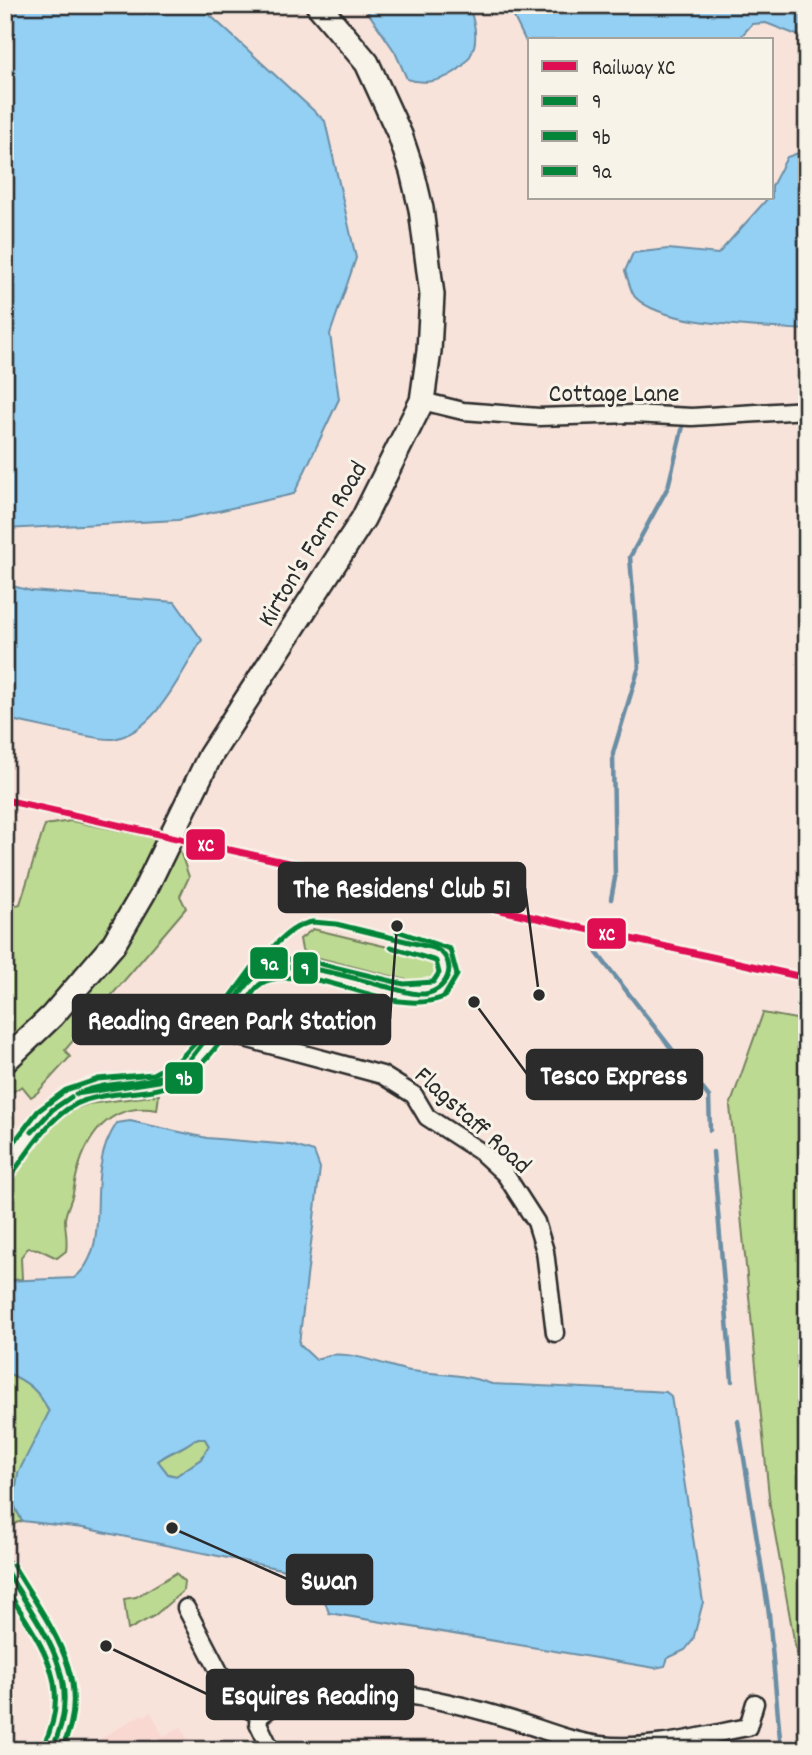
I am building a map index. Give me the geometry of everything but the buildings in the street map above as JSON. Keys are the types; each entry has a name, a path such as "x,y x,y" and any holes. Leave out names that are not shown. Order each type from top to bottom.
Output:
{"street":[{"name":"Kirton's Farm Road","path":"5,1061 52,1016 113,945 165,849 210,756 363,519 422,401 429,351 432,295 421,209 412,171 400,135 367,63 317,5"},
{"name":"Cottage Lane","path":"422,401 463,411 539,418 632,414 692,417 807,410"},
{"path":"5,1168 47,1115 72,1095 96,1088 132,1087 161,1081 185,1066 233,1004"},
{"name":"Flagstaff Road","path":"215,1030 382,1075 414,1095 427,1117 481,1152 505,1174 536,1222 545,1251 555,1333"},
{"path":"5,1569 50,1649 64,1684 66,1711 60,1734 51,1750"},
{"path":"186,1608 234,1700 260,1716"},
{"path":"271,1750 258,1723 260,1716 308,1693 355,1690 447,1703 580,1741 621,1746 688,1739 748,1727 755,1703"}],"shaded area":[{"path":"151,1712 163,1736 181,1727 193,1750 81,1750 142,1714 144,1716"}],"green space":[{"path":"71,821 177,842 189,877 180,896 186,908 65,1050 70,1057 37,1093 31,1097 22,1086 5,1097 5,909 20,904 45,825"},
{"path":"313,929 429,957 436,968 435,975 431,981 423,984 311,956 302,950 300,939"},
{"path":"763,1013 807,1021 807,1712 770,1506 730,1106"},
{"path":"159,1095 157,1110 138,1109 122,1113 108,1120 88,1144 81,1159 66,1216 66,1251 57,1258 38,1249 28,1248 21,1257 22,1279 5,1281 5,1184 40,1135 66,1112 88,1104"},
{"path":"5,1372 32,1387 49,1412 14,1505 22,1521 5,1527"},
{"path":"194,1439 205,1439 209,1446 201,1459 176,1476 168,1474 158,1461"},
{"path":"176,1573 184,1581 183,1591 154,1616 128,1630 124,1599 136,1597"}],"water":[{"path":"9,5 199,5 325,121 356,258 330,334 339,399 294,494 178,520 5,529 5,17"},
{"path":"363,5 469,5 475,32 470,56 454,73 443,78 419,82 407,79 395,52"},
{"path":"508,5 807,5 807,39 766,23 752,24 740,38 528,38 528,46"},
{"path":"807,150 807,320 804,330 690,320 649,307 635,297 625,271 633,253 668,249 718,254 766,200 774,200 774,182 787,157"},
{"path":"5,584 31,591 175,602 202,640 155,713 128,734 105,739 5,719"},
{"path":"130,1121 207,1138 291,1145 314,1152 320,1168 299,1344 316,1360 337,1354 350,1355 400,1369 461,1376 492,1384 666,1392 671,1396 703,1602 693,1640 685,1650 668,1658 665,1666 655,1668 329,1613 320,1587 310,1575 83,1528 22,1521 14,1505 18,1473 49,1412 32,1387 5,1372 5,1281 74,1278 84,1268 95,1240 102,1159 117,1123","holes":["195,1439 205,1439 209,1446 201,1459 176,1476 168,1474 158,1461"]}],"waterway":[{"path":"611,899 615,878 613,753 639,667 630,557 668,487 683,426"},
{"path":"597,953 709,1097 710,1130"},
{"path":"713,1152 732,1381"},
{"path":"738,1421 769,1614 781,1750"}],"rail line":[{"name":"XC","path":"5,800 807,978"}],"transit line":[{"name":"9","path":"312,922 336,924 434,948 447,959 448,974 445,981 434,991 416,994 340,974 284,967 256,976 232,1005 256,968 276,944 299,926 312,922"},
{"name":"9b","path":"12,1174 44,1131 74,1105 99,1096 164,1087 197,1069 229,1030 259,985 264,982 280,978 302,978 404,1002 424,1002 444,997 457,975 450,949 397,931"},
{"name":"9a","path":"5,1154 38,1111 66,1090 98,1079 153,1074 180,1059 201,1037 252,968 278,960 305,960 404,984 433,982 439,973 436,961 391,947"},
{"name":"9","path":"185,1066 232,1005"},
{"name":"9","path":"185,1066 232,1005"},
{"name":"9","path":"76,1094 103,1086 156,1078 185,1066"},
{"name":"9","path":"76,1094 159,1081 185,1066"},
{"name":"9","path":"32,1132 53,1109 71,1097"},
{"name":"9","path":"32,1132 52,1110 71,1097"},
{"name":"9a","path":"13,1565 53,1631 71,1676 71,1724 61,1750"},
{"name":"9","path":"5,1569 45,1634 62,1678 64,1701 61,1725 51,1750"},
{"name":"9b","path":"5,1587 40,1644 54,1682 52,1724 43,1746"}],"place":[{"name":"Reading Green Park Station","path":"397,926"},
{"name":"The Residens' Club 51","path":"539,995"},
{"name":"Tesco Express","path":"474,1002"},
{"name":"Swan","path":"172,1528"},
{"name":"Esquires Reading","path":"106,1646"}]}
